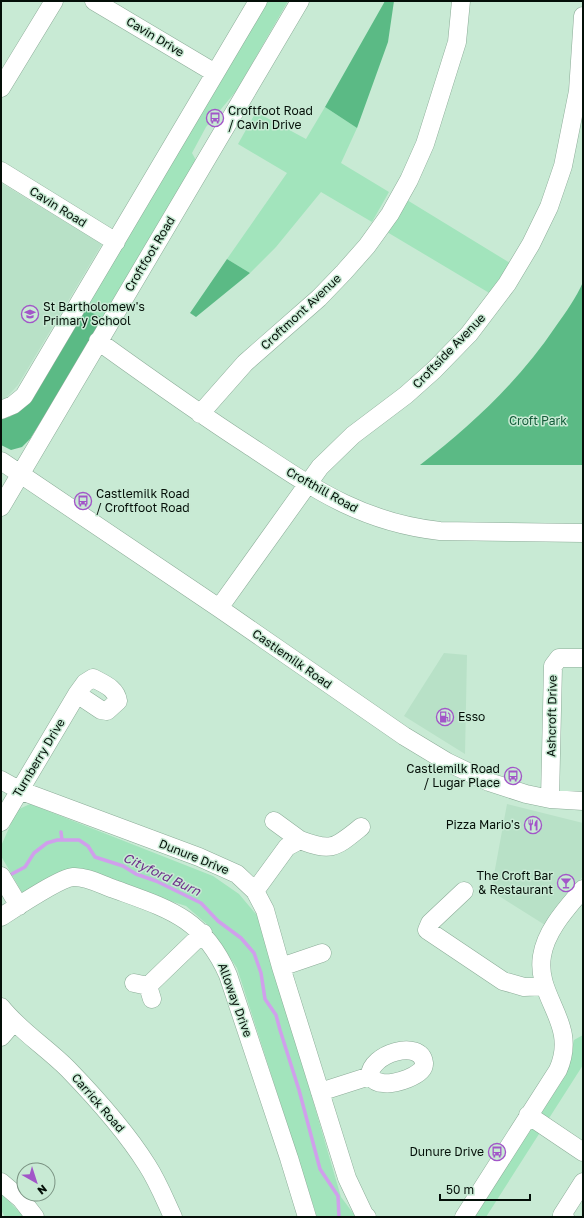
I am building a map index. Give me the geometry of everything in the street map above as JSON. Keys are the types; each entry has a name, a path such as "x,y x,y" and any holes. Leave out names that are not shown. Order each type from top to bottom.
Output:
{"street":[{"path":"1,88 54,1"},
{"name":"Cavin Drive","path":"94,1 215,73"},
{"path":"1,410 13,405 24,396 258,1"},
{"name":"Croftfoot Road","path":"1,507 300,1"},
{"name":"Croftmont Avenue","path":"200,414 245,363 319,298 344,272 390,214 409,180 425,144 457,42 461,1"},
{"name":"Croftside Avenue","path":"219,608 306,484 320,467 353,435 406,395 434,370 469,334 507,284 531,244 549,207 563,166 573,126 578,91 583,16"},
{"name":"Cavin Road","path":"1,172 116,242"},
{"name":"Crofthill Road","path":"98,341 200,414 306,484 346,506 374,517 417,528 440,531 583,533"},
{"name":"Castlemilk Road","path":"1,461 219,608 404,736 447,762 489,782 526,794 550,799 583,801"},
{"name":"Ashcroft Drive","path":"550,799 553,666 559,658 583,658"},
{"name":"Turnberry Drive","path":"1,822 77,694"},
{"name":"Dunure Drive","path":"1,780 19,790 199,857 237,874 256,891 265,910 281,967 347,1178 364,1214 367,1217"},
{"path":"274,821 300,840 328,848 342,842 361,827"},
{"path":"256,891 287,847 300,840"},
{"name":"Alloway Drive","path":"1,917 65,879 80,877 158,905 180,915 202,933 222,960 228,975 307,1217"},
{"path":"5,882 19,906"},
{"path":"464,1217 558,1070 565,1049 561,1028 545,986 542,956 546,944 555,927 583,889"},
{"path":"464,891 430,923 427,930 503,981 524,987 545,986"},
{"path":"145,989 202,933"},
{"path":"281,967 322,953"},
{"name":"Carrick Road","path":"1,1007 13,1022 57,1059 117,1122 147,1165 173,1217"},
{"path":"1,1037 13,1022"},
{"path":"320,1092 370,1076"},
{"path":"528,1116 583,1152"},
{"path":"1,1182 21,1199 35,1217"},
{"path":"562,1216 583,1182"}],"shaded area":[{"path":"264,1 288,1 237,90 206,127 192,153 198,164 106,319 83,309"},
{"path":"325,107 357,128 341,163 389,192 372,222 321,192 276,247 250,273 227,259 287,173 238,144 256,112 306,139"},
{"name":"St Bartholomew's Primary School","path":"1,183 102,244 18,385 5,399 1,400"},
{"path":"407,200 510,263 491,294 387,232"},
{"path":"444,653 467,655 465,754 404,716"},
{"path":"30,804 213,876 239,894 260,919 341,1197 356,1217 317,1217 237,968 209,926 186,906 73,870 23,894 1,856 1,846 17,810"},
{"path":"507,804 583,823 583,876 545,925 491,891"},
{"path":"583,1035 583,1065 486,1217 473,1217 566,1075 574,1040"},
{"path":"1,1193 24,1217 5,1217 1,1210"}],"green space":[{"path":"385,1 394,1 388,42 357,128 325,107"},
{"path":"227,259 250,273 196,317 190,313"},
{"name":"Croft Park","path":"583,282 583,465 420,465 476,418 510,384 542,346 571,305"},
{"path":"83,309 106,319 30,439 22,447 11,450 1,445 1,418 9,417 21,410"}],"waterway":[{"path":"61,832 62,840"},
{"name":"Cityford Burn","path":"8,876 25,867 34,853 47,843 57,840 79,840 88,846 95,857 123,866 136,874 156,881 201,903 218,921 241,938 254,953 261,973 265,999 276,1015 299,1090 320,1169 338,1196 339,1217"}],"place":[{"name":"Croftfoot Road / Cavin Drive","path":"215,118"},
{"name":"St Bartholomew's Primary School","path":"30,314"},
{"name":"Castlemilk Road / Croftfoot Road","path":"83,501"},
{"name":"Esso","path":"445,717"},
{"name":"Castlemilk Road / Lugar Place","path":"513,776"},
{"name":"Pizza Mario's","path":"533,825"},
{"name":"The Croft Bar & Restaurant","path":"566,883"},
{"name":"Dunure Drive","path":"497,1152"}]}
